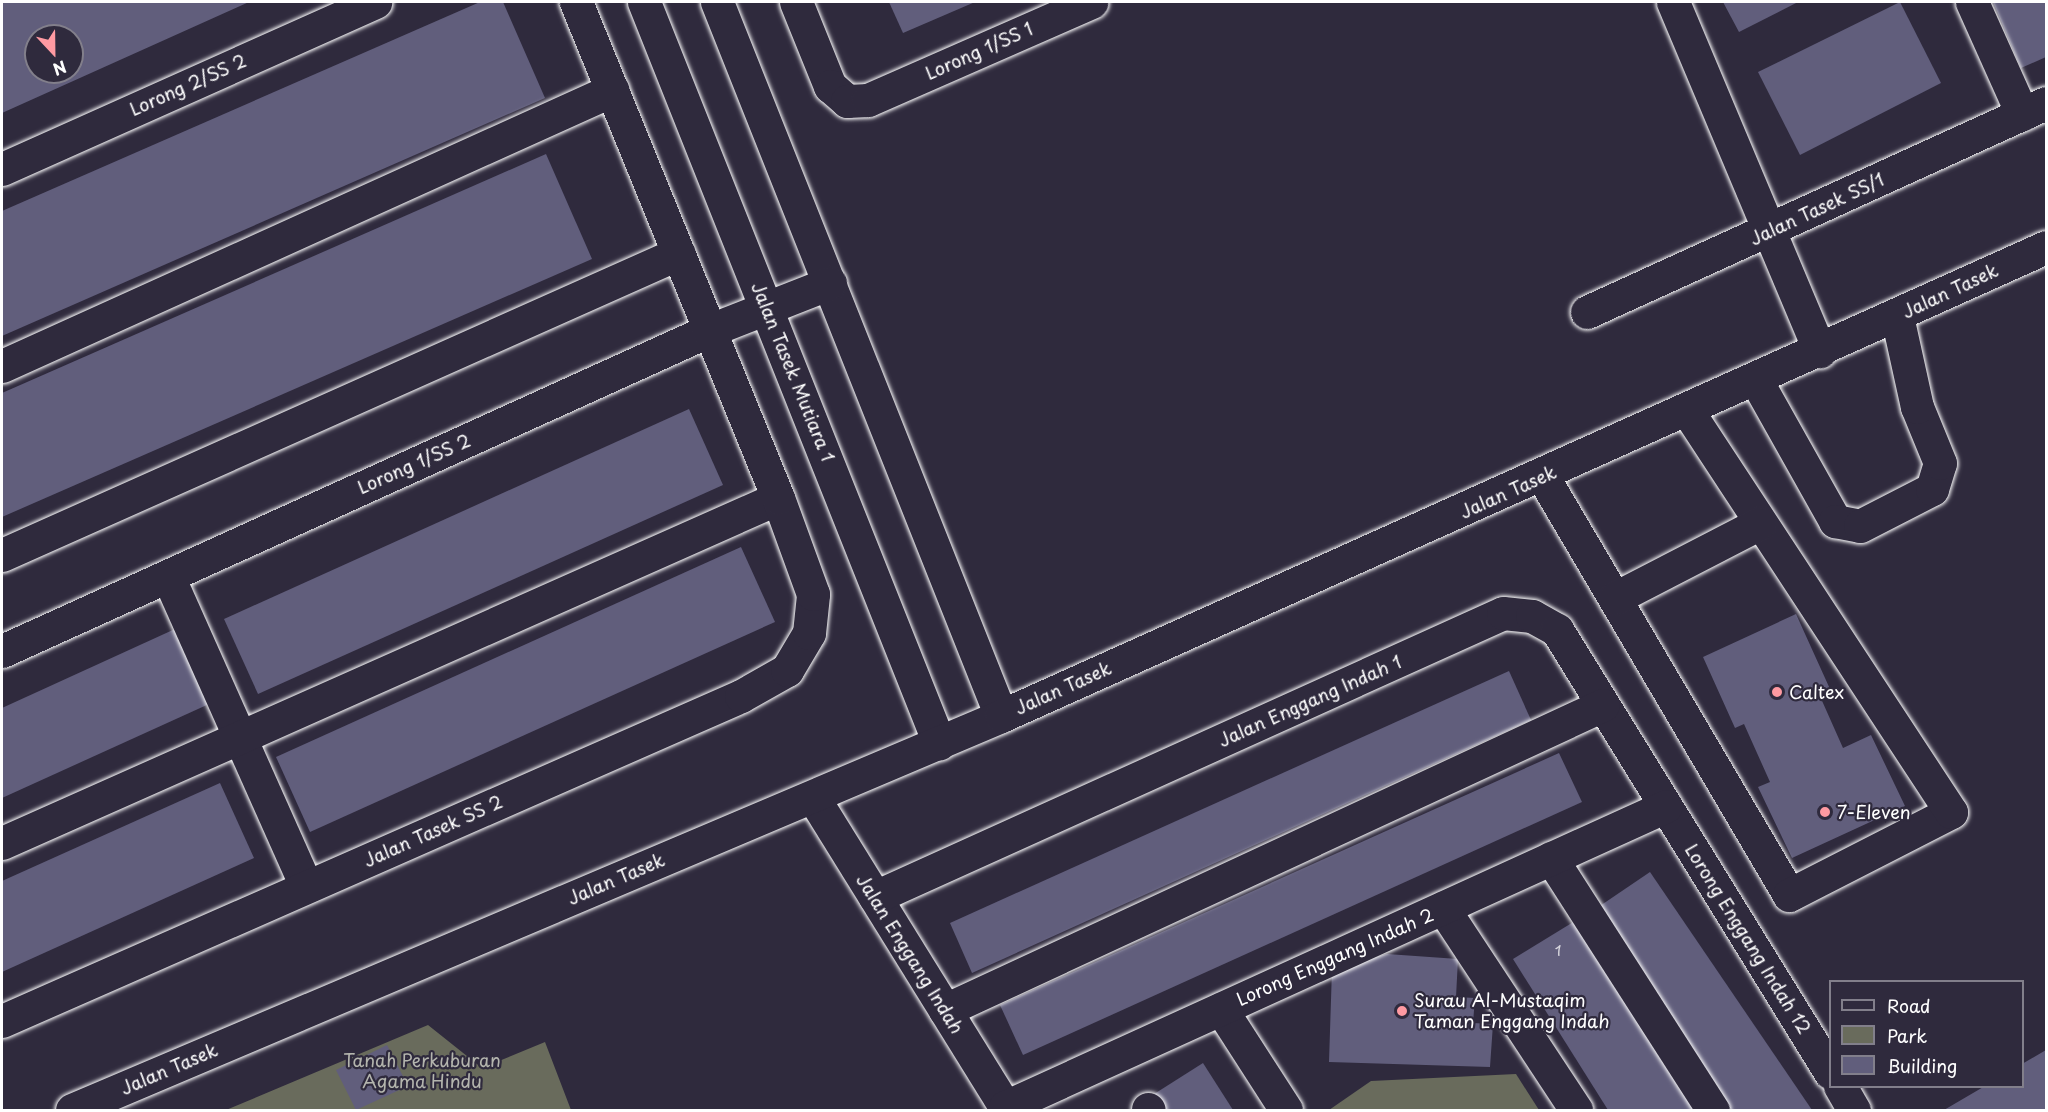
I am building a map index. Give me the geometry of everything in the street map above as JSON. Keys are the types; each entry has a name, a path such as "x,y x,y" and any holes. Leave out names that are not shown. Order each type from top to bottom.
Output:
{"street":[{"name":"Lorong 2/SS 2","path":"2,169 375,2"},
{"path":"2,843 778,498 576,2"},
{"name":"Jalan Tasek Mutiara 1","path":"644,2 939,743"},
{"path":"717,2 1001,716"},
{"name":"Lorong 1/SS 1","path":"796,2 830,86 846,100 868,100 1090,2"},
{"path":"1673,2 1820,351"},
{"path":"1972,2 2034,109"},
{"path":"2,366 612,90"},
{"name":"Jalan Tasek SS/1","path":"1587,312 2034,109"},
{"name":"Jalan Tasek","path":"72,1110 1001,716 1542,477 2046,247"},
{"path":"2,555 679,253"},
{"name":"Lorong 1/SS 2","path":"2,651 710,330 830,283"},
{"path":"1756,380 1835,521 1860,526 1932,489 1940,463 1917,407 1897,316"},
{"path":"1542,477 1789,895 1951,812 1688,411"},
{"name":"Jalan Tasek SS 2","path":"2,1021 788,670 809,633 813,594 778,498"},
{"path":"1615,598 1760,523"},
{"path":"168,576 237,738 306,886"},
{"name":"Jalan Enggang Indah 1","path":"875,897 1503,613 1532,616 1557,630 1666,806"},
{"path":"945,1010 1603,705"},
{"name":"Jalan Enggang Indah","path":"813,797 1006,1109"},
{"name":"Lorong Enggang Indah 2","path":"1006,1109 1666,806"},
{"name":"Lorong Enggang Indah 12","path":"1666,806 1829,1070"},
{"path":"1551,858 1713,1110"},
{"path":"1443,908 1576,1110"},
{"path":"1221,1009 1286,1110"},
{"path":"1841,1088 1854,1110"}],"green space":[{"name":"Tanah Perkuburan Agama Hindu","path":"428,1025 482,1068 545,1042 571,1110 226,1110"},
{"path":"1516,1074 1539,1110 1329,1110 1371,1081"}],"building":[{"path":"2,2 249,2 84,76 84,24 24,24 24,84 67,84 2,113"},
{"path":"480,2 503,2 545,98 2,336 2,211"},
{"path":"889,2 975,2 903,33"},
{"path":"1723,2 1798,2 1739,32"},
{"path":"1900,2 1941,83 1800,155 1758,72"},
{"path":"1993,2 2046,2 2046,57 2021,68"},
{"path":"546,154 592,259 2,517 2,393"},
{"path":"689,409 723,485 258,694 224,619"},
{"path":"741,547 775,622 310,832 276,757"},
{"path":"1796,614 1830,689 1819,694 1843,748 1871,735 1905,806 1792,858 1758,787 1770,782 1744,724 1735,728 1703,657"},
{"path":"175,629 209,704 2,798 2,708"},
{"path":"1509,671 1531,720 972,973 950,923"},
{"path":"1559,753 1582,802 1023,1055 1000,1005"},
{"path":"220,783 254,858 2,972 2,881"},
{"path":"1650,872 1812,1110 1726,1110 1591,912"},
{"path":"1575,921 1694,1110 1608,1110 1513,959"},
{"name":"Surau Al-Mustaqim Taman Enggang Indah","path":"1387,954 1458,959 1456,997 1475,998 1473,1023 1493,1024 1490,1067 1329,1062 1332,969"},
{"path":"387,1045 408,1086 356,1110 336,1070"},
{"path":"2046,1050 2046,1110 1944,1110 1982,1088 2024,1088 2024,1063"},
{"path":"1203,1063 1233,1110 1160,1110 1151,1096"}],"place":[{"name":"Caltex","path":"1777,692"},
{"name":"7-Eleven","path":"1825,812"},
{"name":"Surau Al-Mustaqim Taman Enggang Indah","path":"1402,1011"}]}
